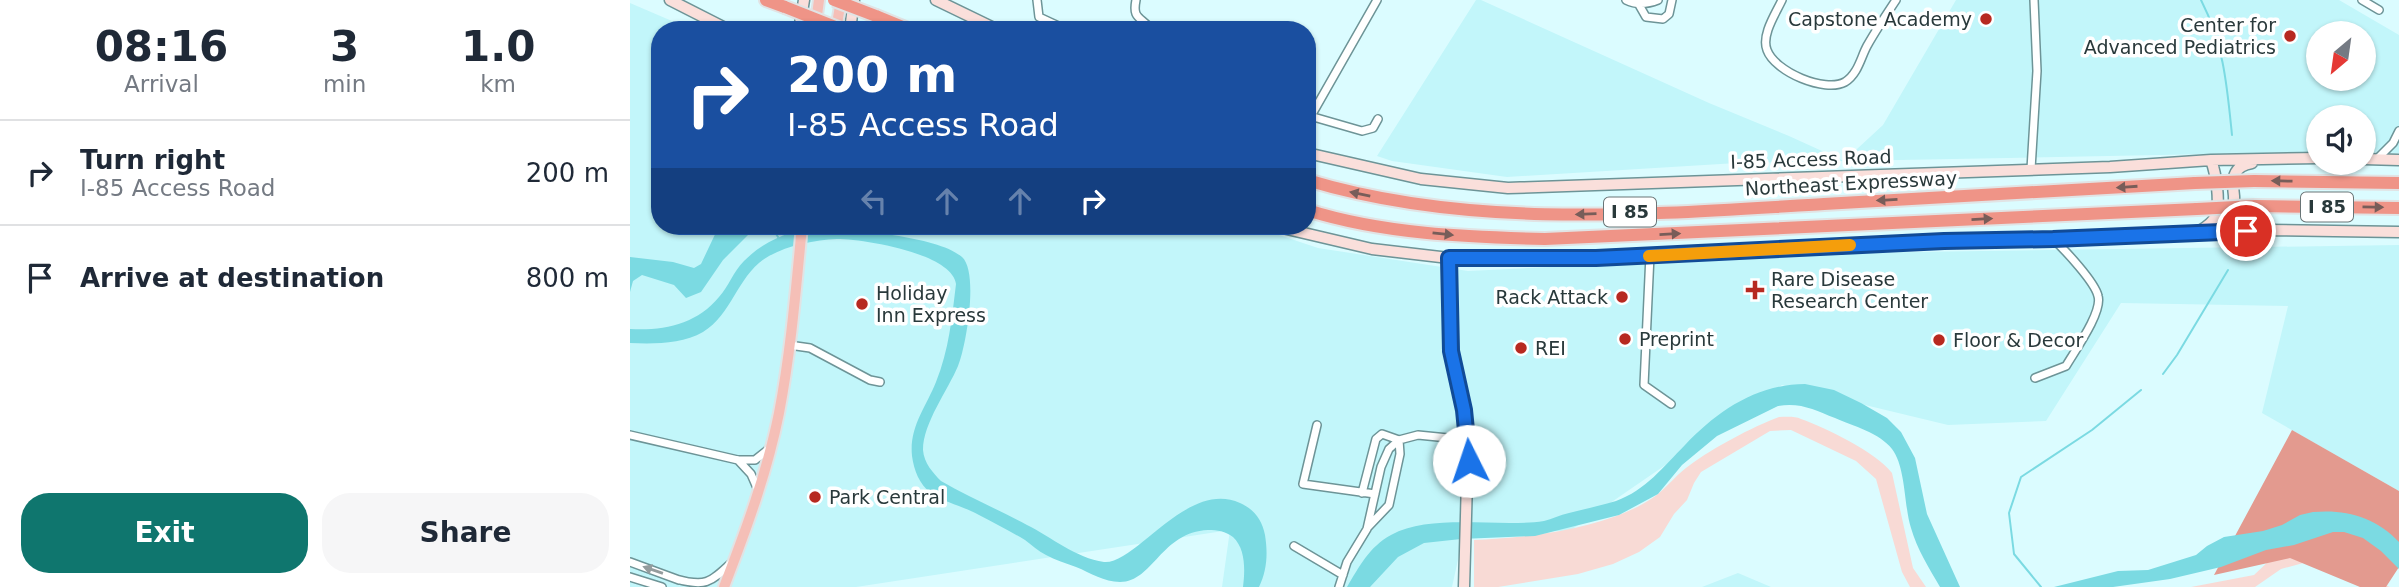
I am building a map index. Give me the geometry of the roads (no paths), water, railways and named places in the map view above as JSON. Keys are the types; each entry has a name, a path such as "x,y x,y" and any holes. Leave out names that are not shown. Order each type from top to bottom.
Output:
{"highway":[{"path":"766,0 820,21"},
{"path":"835,0 888,21"},
{"name":"Northeast Expressway","path":"1316,182 1382,199 1440,207 1504,213 1577,214 1754,208 2195,183 2399,183"},
{"name":"I 85","path":"1316,213 1443,234 1545,240 2255,206 2399,208"}],"main road":[{"path":"670,0 711,21"},
{"path":"800,21 804,0"},
{"path":"816,21 819,0"},
{"path":"838,21 841,0"},
{"path":"851,21 854,0"},
{"path":"936,0 979,21"},
{"name":"I-85 Access Road","path":"1316,155 1421,179 1508,188 2305,158"},
{"path":"2266,230 2246,224 2238,218 2232,179 2234,173 2247,164 2305,158"},
{"path":"2377,159 2399,160"},
{"path":"2197,232 2215,218 2216,176 2211,160"},
{"path":"2181,161 2204,166 2216,176"},
{"path":"1312,235 1372,249 1449,258 1531,260 2197,232 2399,232"},
{"path":"724,587 759,492 771,448 784,383 801,235"},
{"path":"1449,258 1451,351 1468,440 1464,582"}],"street":[{"path":"1037,0 1039,17 1048,21"},
{"path":"1136,0 1134,11 1142,21"},
{"path":"1316,104 1377,0"},
{"path":"1626,0 1638,3 1658,0"},
{"path":"1638,3 1646,17 1663,19 1669,14 1672,0"},
{"path":"1782,0 1765,40 1767,50 1776,63 1803,79 1836,86 1848,80 1856,71 1866,47 1896,0"},
{"path":"2031,169 2037,71 2034,0"},
{"path":"2362,0 2379,10"},
{"path":"1316,118 1362,131 1373,128 1378,119"},
{"path":"2377,159 2393,143 2399,131"},
{"path":"2035,378 2066,366 2097,307 2098,295 2084,274 2053,239"},
{"path":"1650,256 1643,385 1671,404"},
{"path":"789,345 810,348 870,380 880,382"},
{"path":"1317,425 1304,484 1375,494"},
{"path":"630,435 738,460 755,460 771,448"},
{"path":"1362,493 1376,439 1382,435 1399,440"},
{"path":"1367,529 1381,467 1389,449 1399,440 1418,435 1468,440"},
{"path":"1339,587 1347,562 1367,529 1390,505 1400,454 1399,440"},
{"path":"738,460 751,474 759,492"},
{"path":"1294,547 1343,575"},
{"path":"630,562 676,579 705,584 734,561"},
{"path":"630,577 662,587"},
{"path":"676,579 692,587"}],"water":[{"path":"715,235 748,235 723,260 701,292 686,298 674,285 642,275 633,281 630,292 630,257 673,262 694,268 701,264"},
{"path":"785,235 895,235 935,244 962,257 970,278 967,327 958,366 931,418 923,450 925,459 941,481 1074,552 1104,562 1117,559 1131,551 1182,512 1201,503 1220,499 1240,503 1257,516 1265,535 1266,562 1259,587 1243,587 1244,567 1240,548 1233,537 1221,531 1192,533 1179,539 1141,574 1131,580 1114,582 1049,557 1014,533 931,493 920,481 914,466 913,436 944,358 956,284 951,273 923,256 885,245 837,239 794,246 758,263 722,315 703,332 677,341 630,343 630,329 667,327 701,314 719,297 744,261 770,241"},
{"path":"1805,384 1834,390 1861,403 1887,418 1901,432 1915,458 1927,514 1960,587 1940,587 1924,558 1909,519 1900,466 1887,443 1866,430 1821,412 1786,405 1778,406 1717,436 1682,465 1658,494 1619,515 1535,536 1424,543 1398,557 1370,587 1347,587 1365,558 1377,545 1407,528 1445,523 1544,521 1616,501 1636,491 1654,477 1697,433 1724,411 1754,394 1787,385"},
{"path":"2313,512 2360,516 2380,526 2399,542 2399,569 2363,538 2344,532 2333,532 2294,545 2266,550 2221,567 2170,579 2113,587 2054,587 2118,571 2148,570 2196,555 2224,537 2263,531"}],"waterway":[{"path":"2201,0 2220,50 2232,135"},
{"path":"2163,374 2228,270"},
{"path":"2041,587 2014,554 2009,513 2021,477 2092,430 2141,390"}],"place":[{"name":"Capstone Academy","path":"1986,19"},
{"name":"Center for Advanced Pediatrics","path":"2290,36"},
{"name":"Rare Disease Research Center","path":"1755,290"},
{"name":"Rack Attack","path":"1622,297"},
{"name":"Holiday Inn Express","path":"862,304"},
{"name":"Preprint","path":"1625,339"},
{"name":"Floor & Decor","path":"1939,340"},
{"name":"REI","path":"1521,348"},
{"name":"Park Central","path":"815,497"}]}
